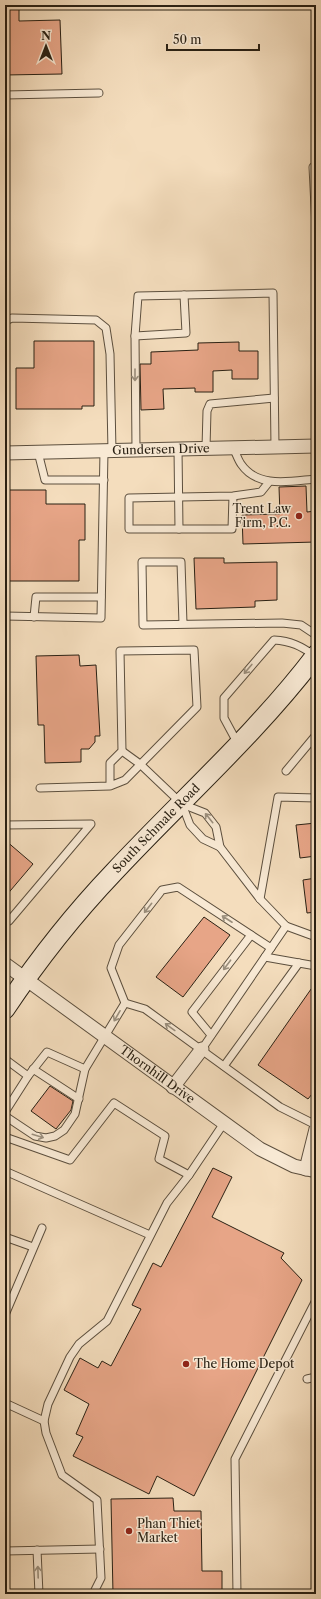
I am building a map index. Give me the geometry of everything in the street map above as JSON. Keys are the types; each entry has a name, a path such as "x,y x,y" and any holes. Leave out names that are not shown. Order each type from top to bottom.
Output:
{"main road":[{"name":"South Schmale Road","path":"5,1009 27,978 92,897 239,745 314,661"}],"street":[{"name":"Gundersen Drive","path":"5,453 316,446"},
{"name":"Thornhill Drive","path":"5,964 27,978 105,1038 224,1124 278,1159 311,1170"},
{"path":"173,1087 202,1049"},
{"path":"311,1170 316,1129"}],"lane":[{"path":"5,96 99,93"},
{"path":"316,166 313,167 316,227"},
{"path":"136,450 135,336 138,296 273,293 275,446"},
{"path":"135,336 186,333 184,295"},
{"path":"5,321 12,318 96,320 106,328 110,354 108,451 104,480 101,618 5,616"},
{"path":"206,448 207,411 210,404 274,398"},
{"path":"233,448 241,465 253,476 269,482 316,479"},
{"path":"178,449 179,529"},
{"path":"38,452 45,480 104,480"},
{"path":"233,496 232,529 129,529 129,498 233,496 261,492 269,482"},
{"path":"182,624 181,562 142,562 143,625 282,623 301,625 316,635"},
{"path":"34,617 36,597 101,597"},
{"path":"239,745 224,718 224,698 274,640 290,641 301,646 314,661"},
{"path":"40,788 110,786 124,780 197,707 194,650 120,651 122,751 110,763 110,786"},
{"path":"286,771 316,735"},
{"path":"122,751 140,764 182,804 205,813 216,827 220,847 260,900 286,926 316,937"},
{"path":"260,900 278,797 316,798"},
{"path":"182,804 190,825 203,839 220,847"},
{"path":"5,825 90,824 9,921 5,919"},
{"path":"125,1003 111,968 120,945 162,890 178,887 271,948"},
{"path":"202,1049 286,926"},
{"path":"211,1035 192,1012 251,934"},
{"path":"265,957 316,966"},
{"path":"224,1066 299,963"},
{"path":"5,1116 35,1136 46,1138 55,1136 64,1130 75,1114 86,1068 125,1003"},
{"path":"125,1003 145,1009 280,1107 316,1125"},
{"path":"5,1112 28,1076 47,1052 86,1068"},
{"path":"5,1059 28,1076"},
{"path":"33,1069 79,1099"},
{"path":"5,1137 70,1160 114,1103 165,1136 159,1159 189,1175"},
{"path":"95,1594 95,1590 101,1578 97,1500 62,1475 46,1432 44,1421 48,1404 70,1357 79,1344 107,1321 167,1203 189,1175 224,1124"},
{"path":"5,1171 150,1235"},
{"path":"5,1315 42,1228"},
{"path":"5,1237 33,1247"},
{"path":"237,1594 235,1459 316,1300"},
{"path":"307,1379 316,1377"},
{"path":"5,1403 44,1421"},
{"path":"5,1551 100,1548"},
{"path":"37,1550 39,1594"}],"building":[{"path":"5,5 19,5 19,21 60,20 62,74 5,75"},
{"path":"34,341 94,341 94,406 82,406 82,409 16,409 16,368 34,368"},
{"path":"239,342 239,351 258,351 258,379 232,379 232,370 213,371 213,392 195,392 195,388 163,389 164,409 141,410 140,364 151,364 151,352 198,350 198,343"},
{"path":"306,486 307,512 316,511 316,542 243,544 242,515 280,514 279,487"},
{"path":"9,490 46,490 46,504 85,504 85,540 79,540 79,581 9,581"},
{"path":"194,558 224,558 224,563 277,562 277,600 255,601 255,607 196,609"},
{"path":"79,655 80,666 96,665 100,736 95,736 95,742 89,749 81,749 81,762 45,763 44,725 38,725 36,656"},
{"path":"316,823 316,856 300,858 296,825"},
{"path":"5,840 33,864 5,897"},
{"path":"316,878 316,912 307,913 303,880"},
{"path":"204,917 230,935 183,997 156,977"},
{"path":"316,982 316,1089 308,1099 258,1065"},
{"path":"50,1086 73,1101 71,1110 56,1129 31,1111"},
{"name":"The Home Depot","path":"213,1168 232,1177 212,1217 284,1253 281,1258 302,1280 194,1496 157,1476 149,1494 73,1456 83,1437 76,1434 89,1404 64,1390 80,1358 98,1368 102,1361 111,1366 141,1309 132,1305 153,1263 161,1267"},
{"path":"173,1498 174,1511 201,1511 202,1571 222,1571 222,1594 113,1594 111,1499"}],"place":[{"name":"Trent Law Firm, P.C.","path":"299,516"},
{"name":"The Home Depot","path":"186,1364"},
{"name":"Phan Thiet Market","path":"129,1531"}]}
